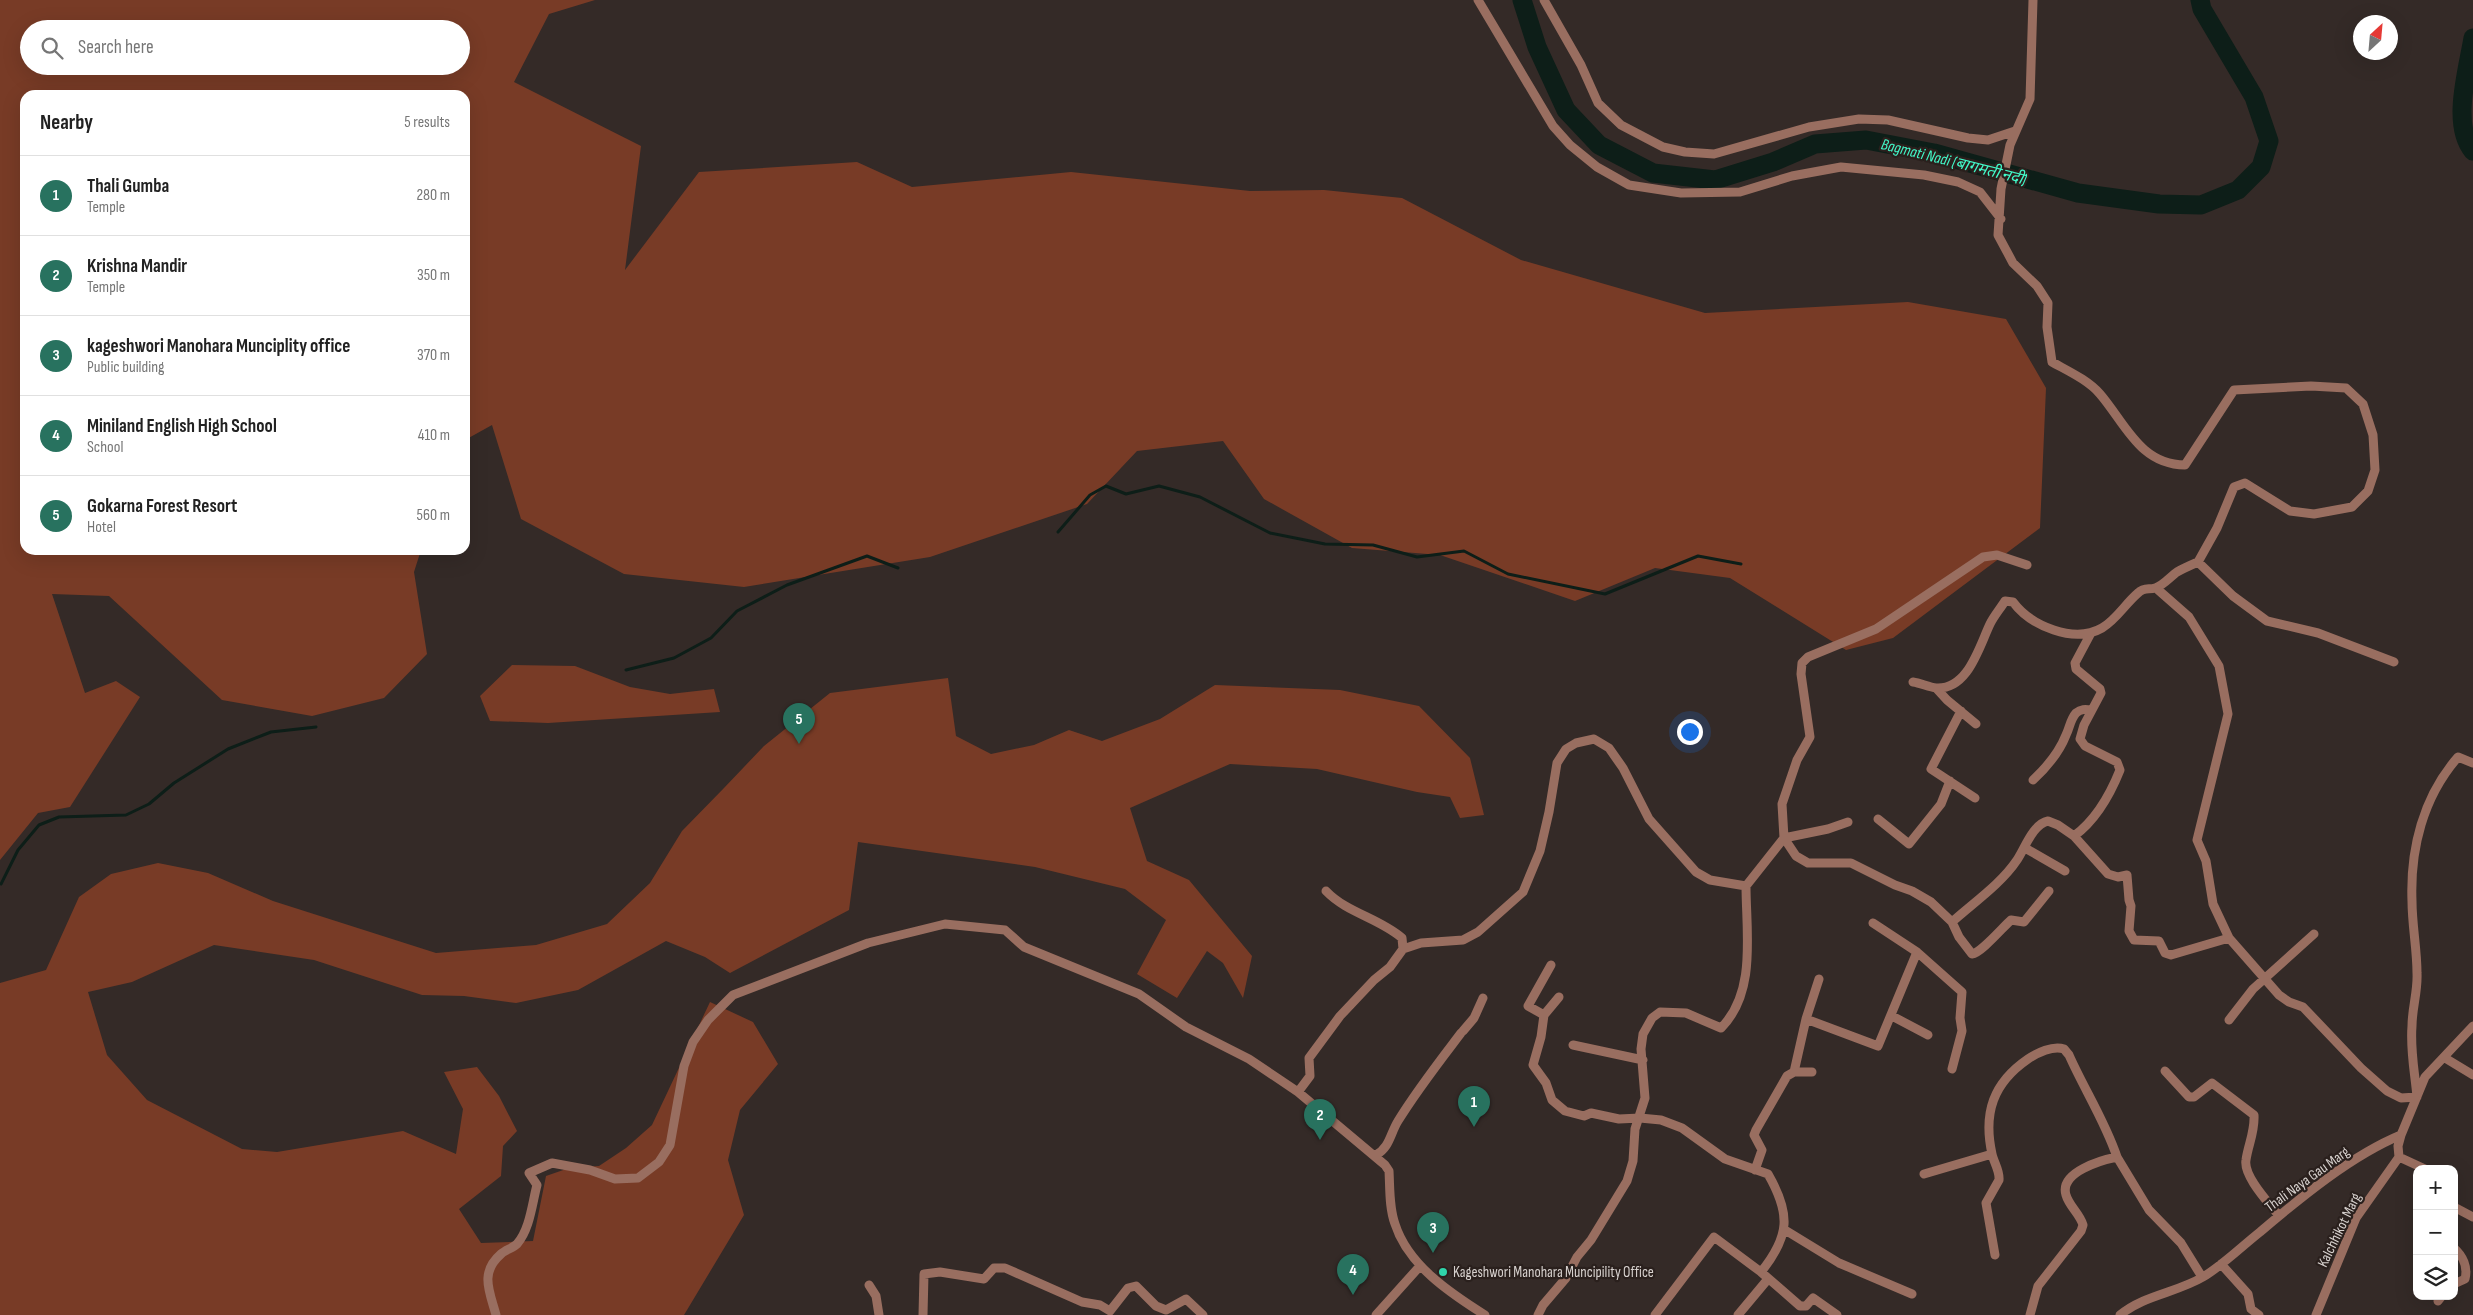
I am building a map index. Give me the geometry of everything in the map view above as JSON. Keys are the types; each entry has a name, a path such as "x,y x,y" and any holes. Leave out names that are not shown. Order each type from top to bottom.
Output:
{"street":[{"path":"1478,0 1553,126 1570,145 1597,167 1629,185 1681,194 1740,192 1792,176 1841,167 1924,175 1958,182 1980,192 2001,218"},
{"path":"1544,0 1581,65 1598,102 1621,125 1663,147 1685,152 1714,154 1809,127 1860,119 1888,120 1968,138 1988,140 2015,131"},
{"path":"1913,682 1936,688 1951,684 1963,676 1991,622 2005,601 2013,602 2019,610 2046,628 2075,634 2091,633 2103,628 2119,614 2138,592 2146,588 2156,588 2177,572 2198,562 2217,528 2234,487 2245,483 2290,511 2314,514 2352,507 2368,491 2376,470 2373,435 2363,404 2346,388 2310,386 2234,390 2184,465 2171,465 2154,459 2138,444 2099,393 2080,378 2052,362 2047,327 2048,303 2037,286 2013,263 1998,235 2001,218 2001,189 2010,145 2030,99 2033,0"},
{"path":"2028,565 1997,555 1983,557 1876,629 1808,658 1802,664 1801,674 1810,737 1798,760 1782,804 1784,838 1796,856 1808,863 1851,863 1894,885 1912,890 1931,902 1952,922 1970,951 1976,954 2011,920 2024,922 2049,891"},
{"path":"2198,562 2233,596 2267,621 2318,633 2394,662"},
{"path":"2156,588 2190,617 2219,666 2228,714 2197,840 2206,861 2213,904 2229,938 2279,995 2303,1007 2387,1091 2402,1098 2417,1097"},
{"path":"2074,836 2092,821 2112,789 2120,770 2117,762 2082,743 2080,739 2091,710 2101,694 2100,689 2076,669 2075,663 2091,633"},
{"path":"1936,688 1947,700 1976,724"},
{"path":"2033,780 2046,769 2056,754 2071,720 2083,709 2091,710"},
{"path":"1961,711 1931,768 1975,798"},
{"path":"1298,1092 1310,1076 1309,1058 1330,1028 1374,980 1390,967 1403,949 1421,943 1463,940 1478,932 1523,892 1540,851 1557,763 1566,749 1576,743 1594,739 1609,748 1623,768 1649,819 1696,872 1710,880 1746,886"},
{"path":"2417,1097 2411,1060 2412,1025 2418,974 2412,901 2414,851 2420,823 2444,774 2458,758 2473,763"},
{"path":"1878,819 1909,844 1941,804 1950,781"},
{"path":"1538,1315 1543,1305 1566,1278 1577,1257 1591,1240 1627,1181 1633,1161 1635,1129 1645,1098 1642,1060 1643,1034 1652,1018 1660,1012 1686,1013 1721,1028 1739,1006 1744,980 1747,944 1746,886 1784,838 1828,829 1848,822"},
{"path":"1952,922 2016,863 2031,836 2044,822 2058,825 2074,836 2108,874 2118,877 2127,876 2131,906 2129,931 2134,940 2159,941 2165,953 2171,955 2229,938"},
{"path":"2025,848 2065,871"},
{"path":"1326,891 1334,899 1389,927 1402,938 1403,949"},
{"path":"1873,923 1917,952 1962,992 1960,1018 1962,1031 1952,1069"},
{"path":"496,1315 488,1283 488,1269 501,1254 516,1245 524,1232 537,1185 529,1173 552,1163 590,1170 615,1179 638,1178 659,1162 670,1145 684,1066 693,1042 708,1020 733,996 868,943 945,924 1005,930 1024,947 1032,951 1139,994 1186,1027 1249,1059 1298,1092 1376,1155 1389,1171 1394,1223 1402,1244 1420,1266 1461,1300 1485,1315"},
{"path":"2229,1020 2253,989 2314,934"},
{"path":"1806,1019 1878,1046 1917,952"},
{"path":"1544,1015 1528,1006 1551,965"},
{"path":"1794,1072 1806,1019 1819,979"},
{"path":"1559,997 1544,1015 1541,1037 1533,1065 1546,1083 1552,1100 1565,1111 1584,1116 1591,1113 1619,1119 1661,1120 1682,1128 1725,1159 1768,1174 1778,1191 1785,1230 1778,1248 1761,1272"},
{"path":"1376,1155 1388,1145 1398,1120 1426,1078 1474,1018 1483,998"},
{"path":"1892,1016 1928,1035"},
{"path":"2401,1135 2426,1077 2473,1026"},
{"path":"1573,1045 1642,1060"},
{"path":"1995,1255 1986,1203 1999,1180 1992,1154 1990,1132 1994,1094 2003,1080 2033,1056 2059,1047 2069,1055 2090,1099 2104,1122 2117,1157 2149,1210 2181,1243 2202,1277"},
{"path":"2445,1058 2473,1075"},
{"path":"2165,1071 2192,1098 2212,1083 2254,1115 2255,1124 2245,1167 2250,1178 2279,1216"},
{"path":"1754,1170 1762,1150 1760,1143 1754,1135 1787,1076 1794,1072 1812,1072"},
{"name":"Thali Naya Gau Marg","path":"2120,1315 2131,1306 2148,1297 2202,1277 2221,1264 2279,1216 2376,1145 2401,1135"},
{"name":"Kalchhikot Marg","path":"2316,1315 2356,1218 2399,1157 2398,1146 2401,1135"},
{"path":"1924,1174 1992,1154"},
{"path":"2030,1315 2038,1286 2083,1225 2066,1196 2066,1188 2069,1182 2078,1172 2091,1164 2117,1157"},
{"path":"2399,1157 2416,1165"},
{"path":"2458,1209 2473,1217"},
{"path":"1785,1230 1839,1263 1912,1294"},
{"path":"1654,1315 1714,1237 1761,1272 1800,1306 1806,1306 1813,1298 1837,1315"},
{"path":"2458,1252 2462,1255 2466,1269 2465,1279 2458,1282"},
{"path":"2221,1264 2248,1294 2252,1309 2259,1315"},
{"path":"1376,1315 1420,1266"},
{"path":"923,1315 924,1274 940,1272 984,1279 994,1268 1005,1268 1082,1302 1100,1305 1109,1313 1128,1288 1136,1286 1156,1306 1166,1310 1186,1298 1203,1315"},
{"path":"1738,1315 1768,1279"},
{"path":"869,1286 876,1296 879,1315"}],"shaded area":[{"path":"0,0 595,0 549,14 514,82 641,146 625,270 699,172 857,162 912,187 1071,172 1250,191 1324,190 1402,198 1521,260 1705,313 1908,302 2006,319 2046,388 2040,528 1893,638 1846,650 1730,578 1655,568 1575,601 1440,555 1352,548 1264,499 1223,441 1137,451 1087,504 930,557 744,587 624,574 521,519 492,425 470,437 470,90 20,90 20,555 419,555 414,572 427,654 384,698 312,716 222,700 109,596 52,594 85,693 116,681 140,697 70,807 38,813 0,860"},
{"path":"512,665 575,666 630,687 670,694 714,689 720,712 548,723 490,721 480,696"},
{"path":"948,678 956,736 991,754 1034,745 1069,730 1102,741 1160,719 1215,685 1340,690 1419,706 1470,758 1484,815 1460,818 1450,797 1417,792 1317,769 1230,764 1130,808 1147,861 1189,880 1252,956 1243,998 1223,963 1207,951 1177,998 1137,974 1166,920 1125,889 1035,867 858,842 849,910 730,973 705,957 666,941 578,990 516,1003 464,996 422,995 314,960 214,945 132,982 88,992 107,1055 147,1100 242,1149 277,1152 403,1131 456,1154 463,1109 444,1072 477,1067 499,1096 517,1131 503,1146 501,1176 459,1209 481,1243 533,1241 546,1176 569,1168 599,1166 626,1148 652,1125 710,1002 753,1022 778,1064 740,1110 728,1160 744,1215 684,1315 0,1315 0,983 46,970 79,897 111,874 158,863 208,873 273,901 436,953 536,945 607,924 650,883 682,831 764,746 830,693"}],"waterway":[{"name":"Bagmati Nadi (बागमती नदी)","path":"1522,0 1537,47 1566,110 1599,145 1653,173 1715,180 1773,162 1815,144 1866,140 1934,153 2078,193 2159,204 2201,205 2238,190 2261,167 2269,141 2254,97 2202,9 2200,0"},
{"name":"Bagmati Nadi (बागमती नदी)","path":"2473,38 2465,81 2462,112 2466,140 2473,151"},
{"path":"1058,532 1090,495 1106,486 1126,494 1159,486 1200,497 1270,533 1325,544 1373,545 1417,557 1464,551 1508,574 1605,594 1698,556 1741,564"},
{"path":"626,670 674,658 711,638 737,611 787,585 867,556 898,568"},
{"path":"1,884 18,850 39,825 59,817 126,815 149,804 174,783 228,749 271,732 316,727"}],"place":[{"name":"Gokarna Forest Resort","path":"799,744"},
{"name":"Thali Gumba","path":"1474,1127"},
{"name":"Krishna Mandir","path":"1320,1140"},
{"name":"kageshwori Manohara Munciplity office","path":"1433,1253"},
{"name":"Kageshwori Manohara Muncipility Office","path":"1443,1272"},
{"name":"Miniland English High School","path":"1353,1295"}]}
